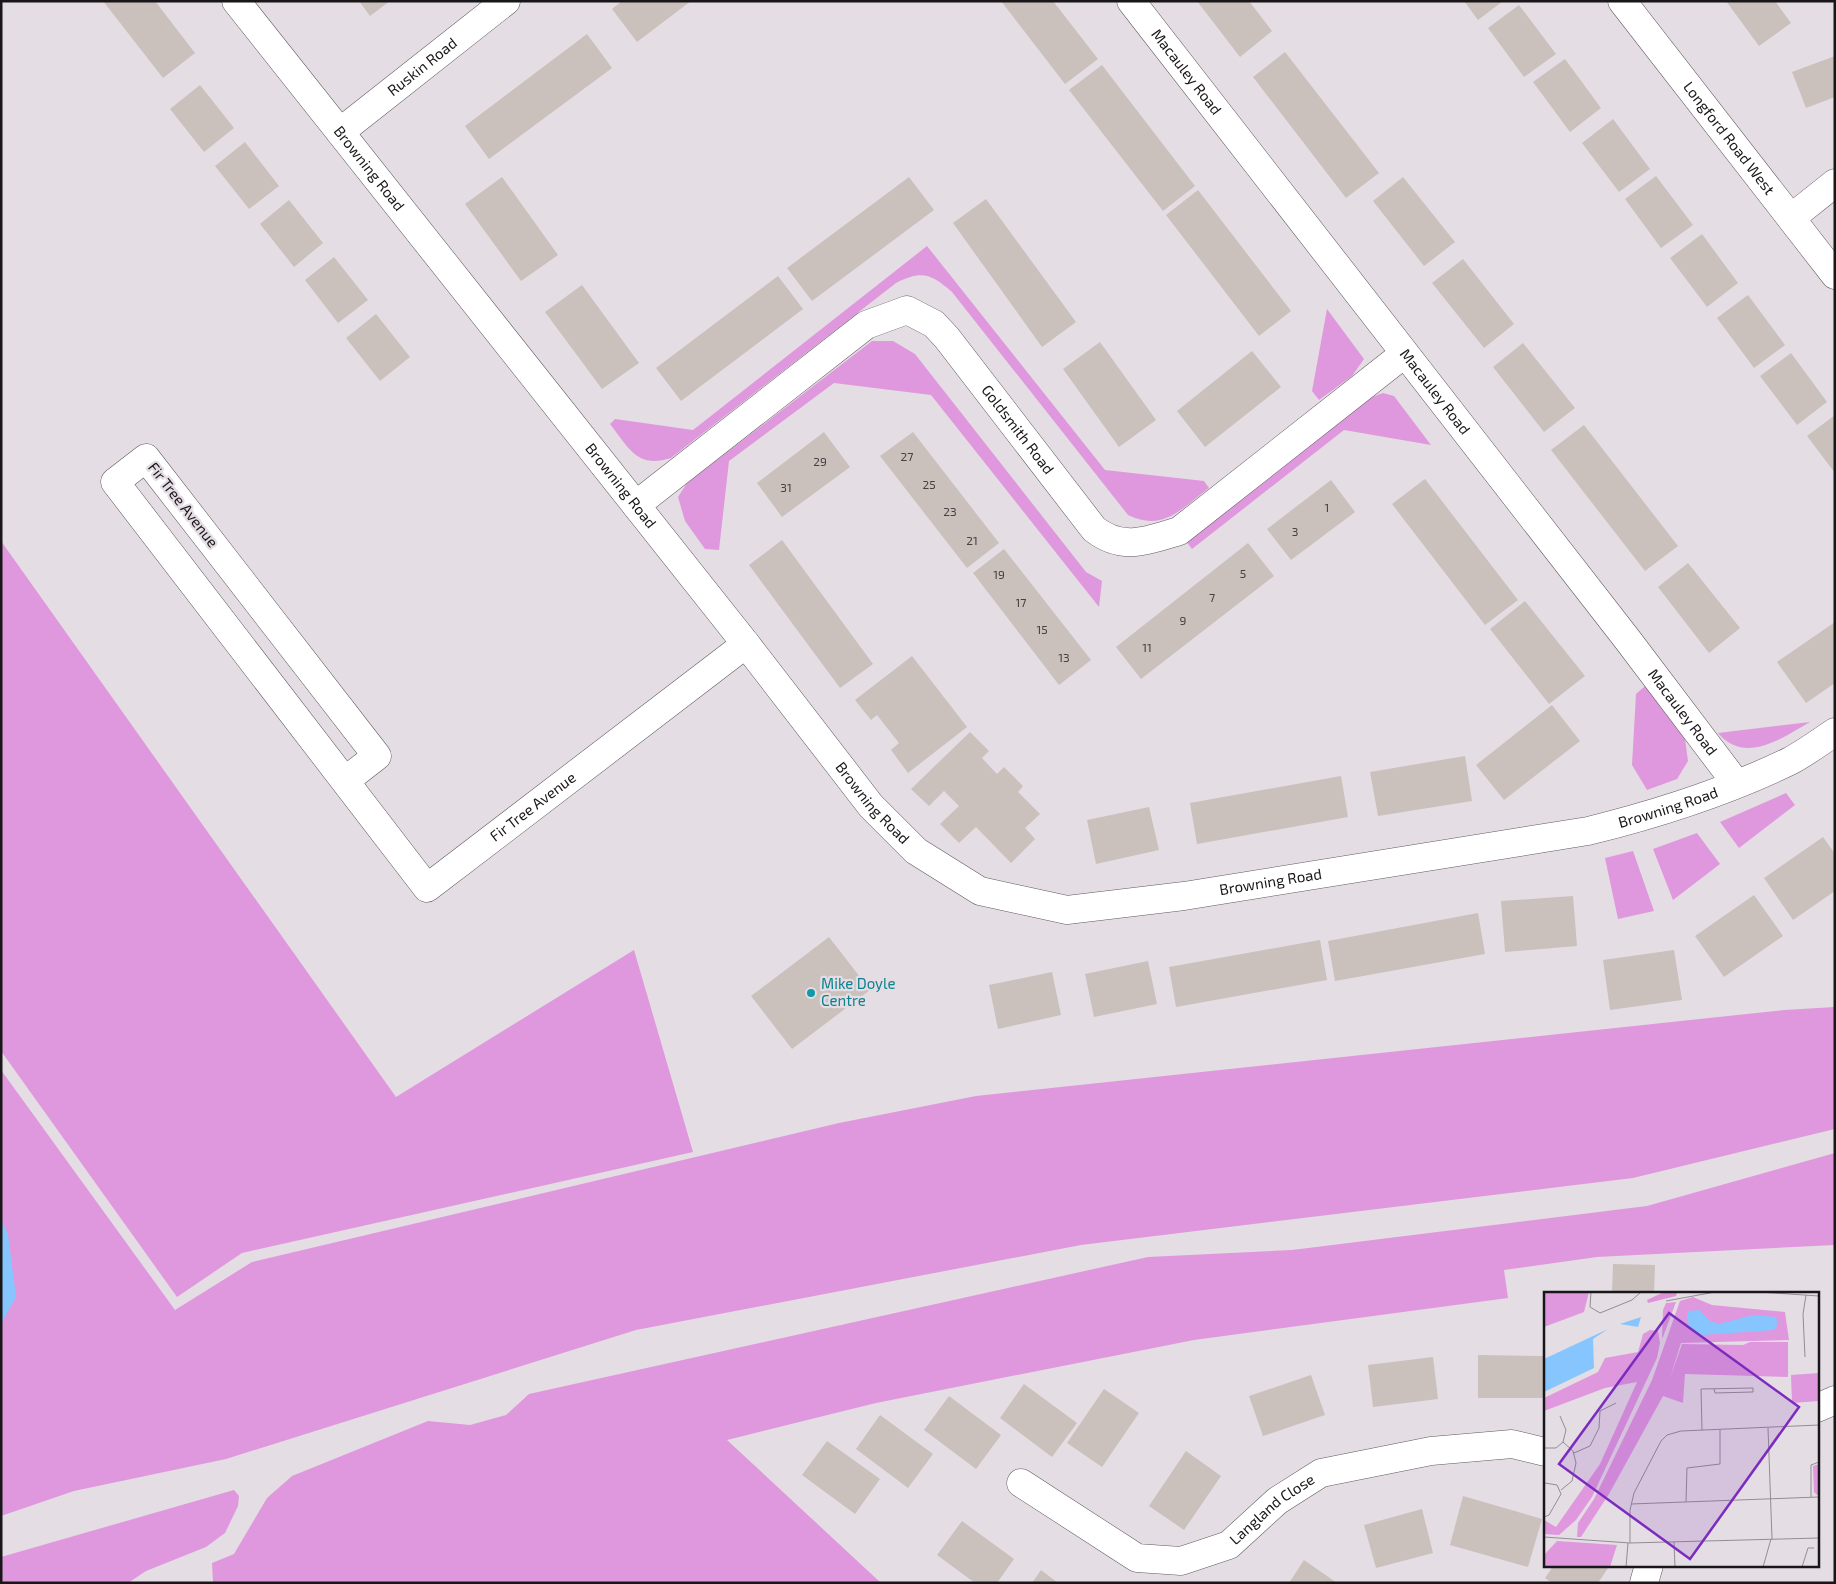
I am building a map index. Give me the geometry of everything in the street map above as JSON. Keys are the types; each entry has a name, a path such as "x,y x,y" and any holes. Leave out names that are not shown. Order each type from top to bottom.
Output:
{"street":[{"name":"Browning Road","path":"236,1 746,644 871,806 916,851 980,891 1067,910 1184,896 1588,831 1633,820 1736,783 1791,760 1835,732"},
{"name":"Ruskin Road","path":"340,132 506,1"},
{"name":"Macauley Road","path":"1130,1 1610,616 1736,783"},
{"name":"Longford Road West","path":"1622,1 1835,275"},
{"path":"1790,218 1835,184"},
{"name":"Goldsmith Road","path":"636,505 866,325 907,310 934,324 947,338 1094,529 1101,535 1136,544 1179,531 1404,354"},
{"name":"Fir Tree Avenue","path":"346,780 377,756 146,458 114,482 346,780 427,888 746,644"},
{"path":"1818,1408 1835,1400"},
{"name":"Langland Close","path":"1021,1483 1137,1558 1181,1561 1229,1545 1277,1501 1321,1473 1431,1451 1512,1444 1544,1452"},
{"path":"1644,1583 1649,1566"}],"shaded area":[{"path":"927,246 1105,470 1204,481 1209,488 1171,516 1162,519 1140,520 1128,515 952,292 938,281 920,275 896,283 671,458 650,461 642,458 629,448 610,424 615,419 693,430"},
{"path":"1327,309 1364,359 1352,376 1319,400 1312,391"},
{"path":"872,341 893,341 915,354 1086,572 1102,581 1099,607 931,395 834,383 729,461 719,550 705,549 685,521 678,497 687,483"},
{"path":"1383,393 1394,396 1431,445 1344,430 1192,549 1186,541 1369,398"},
{"path":"1,541 396,1097 634,950 693,1152 242,1253 177,1297 1,1051"},
{"path":"1645,686 1685,739 1688,761 1677,779 1647,790 1632,765 1636,694"},
{"path":"1810,722 1776,741 1752,748 1740,747 1729,742 1718,733"},
{"path":"1786,793 1795,805 1739,848 1720,822"},
{"path":"1697,833 1720,864 1673,900 1653,849"},
{"path":"1633,851 1654,911 1618,919 1605,858"},
{"path":"1835,1007 1835,1129 1633,1178 1081,1245 636,1330 226,1459 74,1491 1,1516 1,1070 175,1310 252,1262 839,1123 976,1096 1784,1010"},
{"path":"1835,1153 1835,1245 1597,1257 1504,1270 1508,1298 1194,1340 876,1403 727,1440 881,1583 213,1583 212,1563 234,1554 267,1498 292,1476 428,1421 470,1425 506,1415 529,1394 1148,1257 1292,1250 1647,1206"},
{"path":"234,1490 239,1496 238,1506 225,1533 206,1547 146,1571 128,1583 1,1583 1,1557"}],"water":[{"path":"1,1220 8,1234 16,1297 1,1324"}],"building":[{"path":"103,1 155,1 195,53 163,78"},
{"path":"359,1 390,1 370,16"},
{"path":"622,1 691,1 637,42 612,9"},
{"path":"1001,1 1053,1 1098,59 1065,84"},
{"path":"1197,1 1249,1 1272,31 1240,57"},
{"path":"1464,1 1503,1 1478,20"},
{"path":"1726,1 1775,1 1791,23 1759,46"},
{"path":"1519,5 1556,54 1524,77 1488,28"},
{"path":"587,34 612,68 489,159 465,126"},
{"path":"1285,52 1379,173 1346,198 1253,77"},
{"path":"1835,56 1835,97 1806,108 1792,72"},
{"path":"1565,59 1601,108 1570,132 1533,82"},
{"path":"1102,65 1195,186 1163,211 1069,90"},
{"path":"200,85 234,128 204,152 170,109"},
{"path":"1613,119 1650,169 1619,192 1582,143"},
{"path":"245,142 279,186 249,209 215,166"},
{"path":"1656,176 1693,225 1661,248 1625,199"},
{"path":"502,177 558,255 521,281 465,204"},
{"path":"909,177 934,210 812,301 787,268"},
{"path":"1403,177 1455,242 1424,266 1373,201"},
{"path":"1198,190 1291,311 1259,336 1166,215"},
{"path":"986,199 1076,322 1042,347 953,223"},
{"path":"289,200 323,243 294,267 260,224"},
{"path":"1702,234 1738,283 1707,307 1670,258"},
{"path":"334,257 368,300 338,323 305,280"},
{"path":"1463,259 1514,324 1484,348 1432,283"},
{"path":"778,276 803,309 681,401 656,368"},
{"path":"582,285 639,363 602,389 545,312"},
{"path":"1748,295 1785,345 1754,368 1717,318"},
{"path":"376,314 410,357 380,381 346,338"},
{"path":"1100,342 1156,420 1119,447 1063,369"},
{"path":"1523,343 1575,408 1544,432 1493,367"},
{"path":"1252,351 1281,387 1205,447 1177,411"},
{"path":"1791,353 1827,402 1797,425 1760,376"},
{"path":"1835,415 1835,473 1807,436"},
{"path":"1584,425 1678,546 1645,571 1551,450"},
{"path":"824,432 850,467 782,517 757,483"},
{"path":"913,432 999,543 967,568 880,456"},
{"path":"1425,479 1518,600 1485,625 1392,504"},
{"path":"1331,480 1355,512 1291,560 1267,529"},
{"path":"782,540 873,664 840,688 749,565"},
{"path":"1248,543 1274,576 1141,679 1116,647"},
{"path":"1004,549 1091,660 1059,685 973,573"},
{"path":"1688,563 1740,628 1709,653 1658,587"},
{"path":"1525,601 1585,676 1549,704 1490,629"},
{"path":"1835,622 1835,683 1806,703 1777,662"},
{"path":"912,656 967,727 908,773 891,750 899,743 877,715 871,720 855,700"},
{"path":"1552,705 1580,741 1504,800 1476,765"},
{"path":"970,732 989,751 982,758 997,774 1004,767 1023,786 1018,792 1040,814 1025,828 1035,839 1011,863 976,827 959,843 940,824 959,806 944,791 929,806 911,789"},
{"path":"1465,756 1472,801 1378,816 1370,772"},
{"path":"1341,776 1348,817 1197,844 1190,803"},
{"path":"1149,807 1159,850 1096,864 1087,820"},
{"path":"1823,837 1835,854 1835,891 1793,920 1764,878"},
{"path":"1754,895 1783,936 1724,977 1695,936"},
{"path":"1573,896 1577,946 1505,952 1501,901"},
{"path":"1478,913 1485,954 1335,981 1328,941"},
{"name":"Mike Doyle Centre","path":"829,937 870,990 792,1049 751,996"},
{"path":"1320,940 1327,980 1176,1007 1169,967"},
{"path":"1674,950 1682,1000 1610,1010 1603,960"},
{"path":"1148,961 1157,1004 1094,1017 1085,974"},
{"path":"1052,972 1061,1015 998,1029 989,985"},
{"path":"1613,1264 1655,1265 1654,1292 1612,1292"},
{"path":"1478,1355 1543,1356 1543,1398 1478,1398"},
{"path":"1433,1357 1438,1399 1373,1407 1368,1365"},
{"path":"1311,1375 1325,1415 1263,1436 1249,1396"},
{"path":"1024,1384 1077,1423 1052,1457 1000,1418"},
{"path":"1104,1389 1139,1413 1102,1467 1067,1443"},
{"path":"949,1396 1001,1435 976,1469 924,1430"},
{"path":"880,1415 933,1454 908,1488 856,1449"},
{"path":"827,1441 880,1479 855,1514 802,1475"},
{"path":"1186,1451 1221,1476 1184,1530 1149,1506"},
{"path":"1463,1496 1542,1519 1528,1567 1450,1545"},
{"path":"1422,1509 1433,1553 1376,1568 1364,1525"},
{"path":"962,1521 1014,1559 997,1583 975,1583 937,1555"},
{"path":"1304,1560 1337,1583 1289,1583"},
{"path":"1553,1566 1609,1566 1598,1583 1552,1583 1545,1578"},
{"path":"1041,1570 1058,1583 1032,1583"}],"place":[{"name":"Mike Doyle Centre","path":"811,993"}]}
